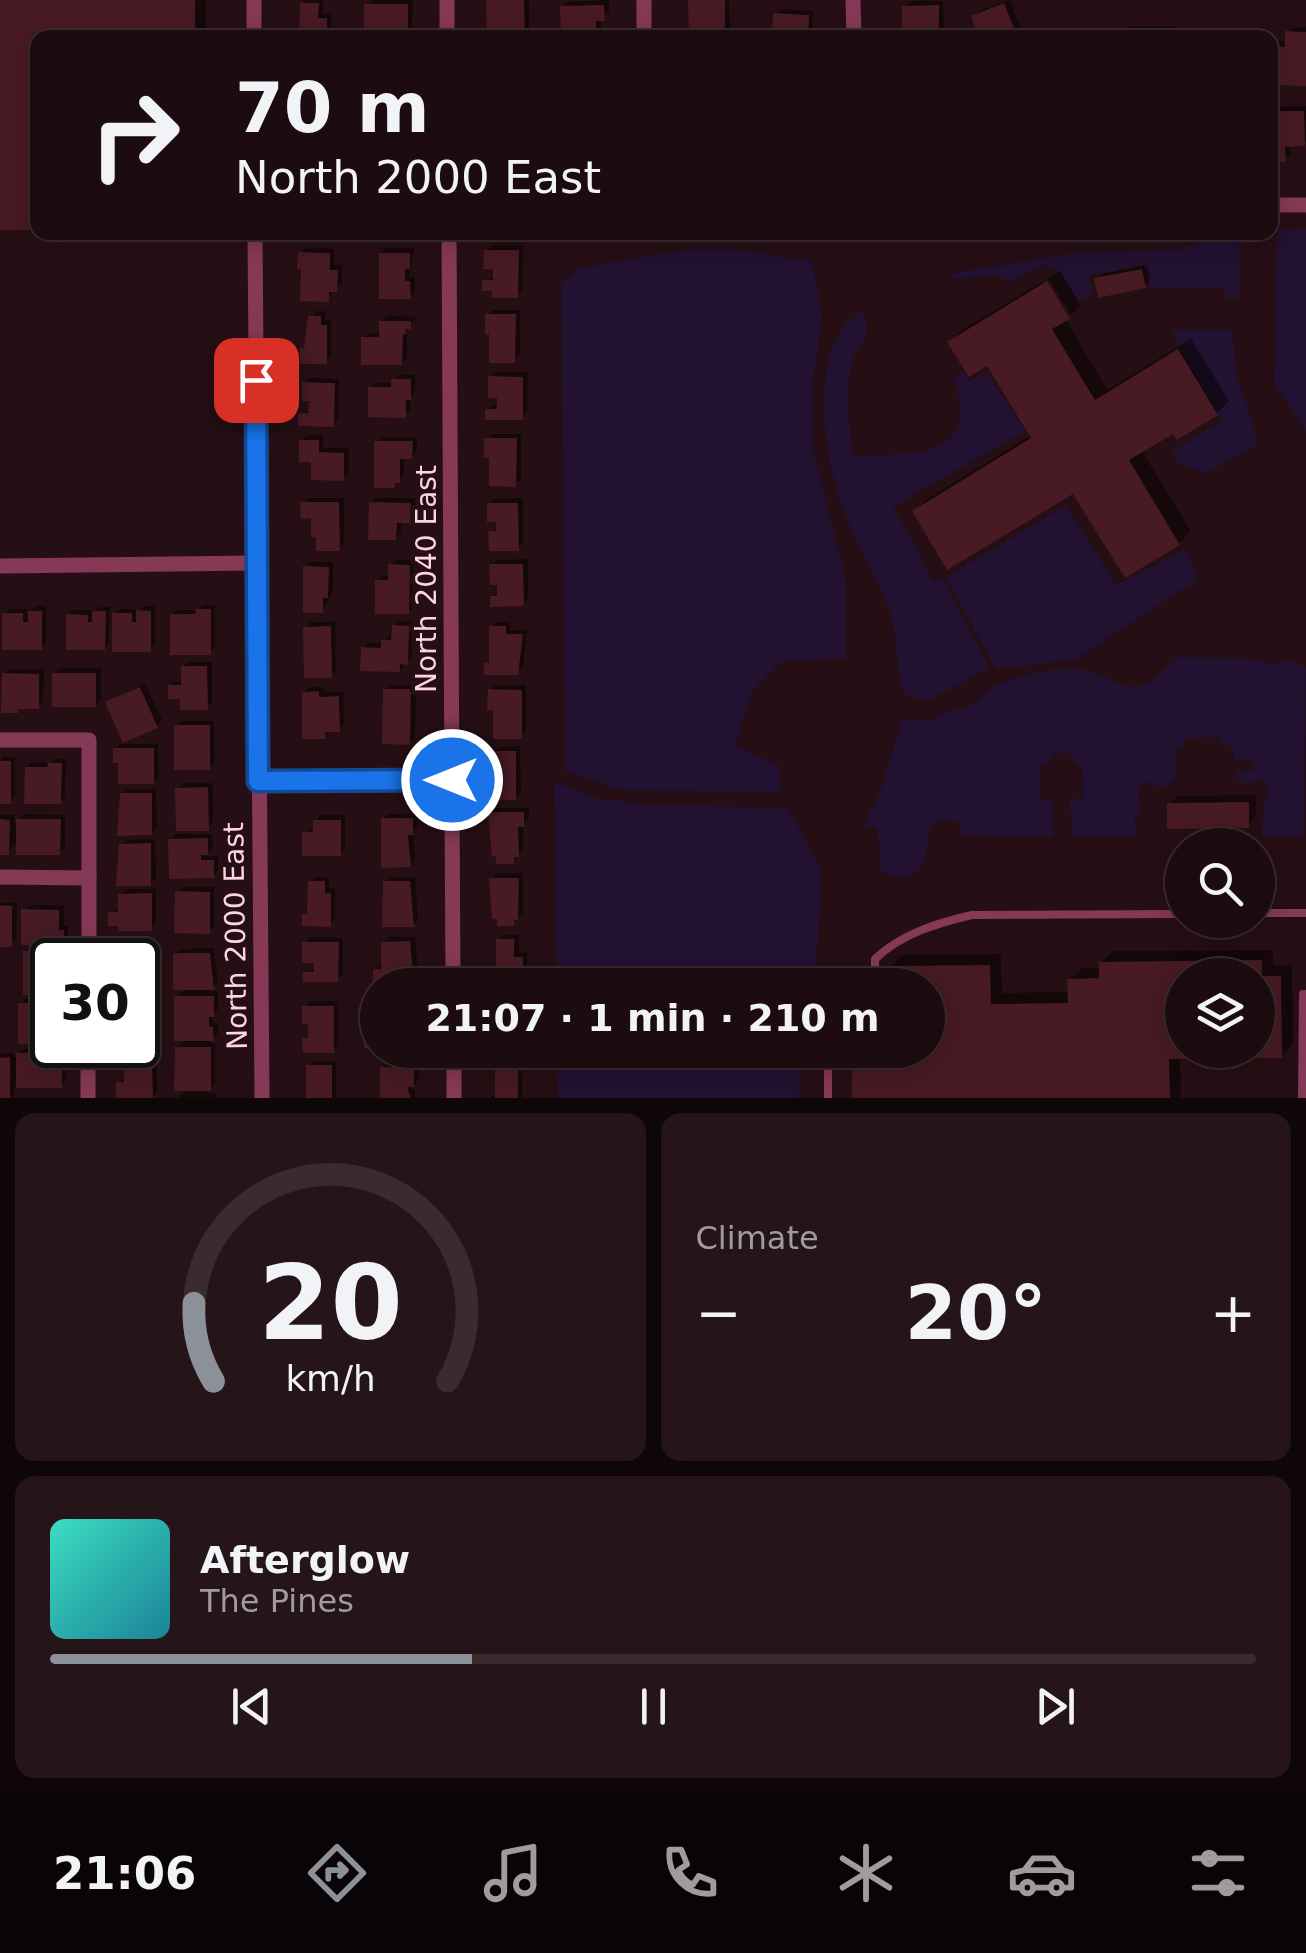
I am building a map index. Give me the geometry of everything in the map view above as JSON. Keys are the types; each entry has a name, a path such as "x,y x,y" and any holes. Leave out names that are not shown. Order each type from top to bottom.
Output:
{"street":[{"path":"254,0 254,30"},
{"path":"447,0 447,30"},
{"path":"644,0 644,30"},
{"path":"853,0 854,30"},
{"path":"1278,206 1306,205"},
{"name":"North 2000 East","path":"255,240 262,1098"},
{"name":"North 2040 East","path":"448,240 454,968"},
{"path":"0,566 256,563"},
{"path":"0,740 89,740 89,938"},
{"path":"258,781 452,780"},
{"path":"0,877 89,878"},
{"path":"88,1068 88,1098"},
{"path":"454,1068 454,1098"}],"lane":[{"path":"1275,913 1306,913"},
{"path":"876,968 876,960 892,944 972,915 1165,914"},
{"path":"1302,1098 1306,994"},
{"path":"828,1068 828,1098"}],"shaded area":[{"path":"1306,229 1306,430 1274,383 1278,230"},
{"path":"1202,240 1239,240 1240,298 1223,298 1223,287 1150,287 1144,265 1089,275 1093,296 1078,300 1063,275 1050,266 1008,282 999,275 958,279 947,274 1075,253 1185,249"},
{"path":"695,249 738,249 811,261 822,314 813,384 813,451 846,581 846,658 782,661 753,690 735,745 780,766 780,792 621,790 565,771 561,283 580,267"},
{"path":"864,308 867,336 858,348 849,377 853,456 917,452 935,448 949,439 958,426 960,406 954,378 962,372 969,381 987,373 1025,431 893,507 934,581 942,578 989,668 926,702 905,694 892,619 847,518 827,444 824,406 830,351 845,325"},
{"path":"1171,330 1232,330 1236,374 1257,436 1255,446 1205,474 1176,461 1173,451 1221,421"},
{"path":"1066,505 1116,585 1186,549 1196,573 1195,585 1185,587 1075,660 996,669 946,577"},
{"path":"1179,657 1248,658 1271,664 1292,660 1306,669 1304,836 1275,837 1275,828 1262,828 1268,791 1262,780 1245,784 1236,778 1236,770 1253,771 1252,759 1234,759 1232,746 1221,745 1221,737 1185,738 1183,749 1175,750 1175,780 1161,788 1146,781 1138,789 1140,811 1134,817 1138,836 1072,836 1070,799 1083,798 1082,764 1076,764 1070,753 1053,754 1048,764 1040,765 1040,799 1053,801 1053,837 963,835 958,822 946,820 932,824 925,859 914,874 897,877 880,870 877,832 875,827 864,825 882,787 902,720 934,720 969,706 1003,682 1049,671 1084,670 1130,687 1153,679"},
{"path":"554,782 594,798 652,805 787,808 822,869 816,968 557,968"},
{"path":"558,1068 800,1068 799,1098 558,1098"}],"building":[{"path":"0,0 195,0 195,30 30,30 30,230 0,230"},
{"path":"486,0 524,0 525,30 487,30"},
{"path":"688,0 725,0 725,30 689,30"},
{"path":"300,3 319,3 318,18 327,18 327,30 299,30"},
{"path":"1004,3 1015,30 976,30 971,16"},
{"path":"364,4 408,4 408,30 364,30"},
{"path":"604,5 605,21 596,21 597,30 561,30 560,6"},
{"path":"939,5 939,30 902,30 902,6"},
{"path":"773,13 809,15 808,30 772,30"},
{"path":"1285,31 1306,32 1306,86 1278,85 1278,47 1285,47"},
{"path":"1278,111 1304,111 1305,146 1285,147 1286,162 1278,162"},
{"path":"484,250 519,250 518,298 492,298 492,291 482,291 482,280 493,280 493,269 483,269"},
{"path":"298,252 330,253 330,270 338,270 337,292 329,292 329,302 300,301"},
{"path":"379,253 410,253 405,281 410,281 411,299 379,299"},
{"path":"1142,269 1146,288 1098,298 1094,278"},
{"path":"1047,281 1070,319 1052,329 1095,400 1178,349 1218,415 1177,440 1173,434 1129,460 1180,545 1125,578 1073,494 947,570 912,511 1031,438 987,366 969,377 947,342"},
{"path":"485,314 516,314 515,363 489,363"},
{"path":"308,316 321,316 321,325 327,325 327,364 300,364"},
{"path":"379,321 411,321 411,329 403,334 402,365 361,365 361,337 379,337"},
{"path":"488,376 523,377 523,420 485,420 485,409 497,409 497,398 488,398"},
{"path":"391,379 411,379 406,418 368,417 368,387 391,387"},
{"path":"302,382 335,383 334,427 298,426 298,413 308,413 309,401 302,401"},
{"path":"484,438 517,438 516,487 489,486"},
{"path":"299,440 319,440 319,452 344,453 344,481 311,480 311,462 299,462"},
{"path":"374,441 413,441 412,459 400,459 400,483 395,483 395,488 374,488"},
{"path":"300,502 339,502 340,551 316,551 311,518 301,519"},
{"path":"369,502 411,503 411,523 397,523 396,540 368,540"},
{"path":"487,503 518,503 519,551 489,551 488,531 496,531 496,522 487,522"},
{"path":"388,564 410,565 409,614 375,614 375,580 388,580"},
{"path":"489,564 523,564 524,606 490,607 490,596 497,596 497,585 490,585"},
{"path":"303,566 329,567 328,598 323,598 323,613 303,613"},
{"path":"195,609 211,609 211,655 170,655 170,614 196,614"},
{"path":"136,610 151,611 151,652 112,652 112,613 132,613 132,622 136,622"},
{"path":"28,611 42,611 42,650 2,650 2,613 23,613 23,622 28,622"},
{"path":"92,611 106,611 105,650 66,650 66,614 88,615 88,622 92,622"},
{"path":"392,625 409,626 408,665 400,664 400,672 360,671 361,647 381,648 381,640 391,640"},
{"path":"331,626 332,678 304,678 303,627"},
{"path":"489,626 506,626 506,634 523,634 518,675 484,675 484,663 489,663"},
{"path":"181,666 207,666 208,710 180,710 180,699 168,699 168,685 181,685"},
{"path":"2,673 39,674 39,709 1,713"},
{"path":"52,673 96,673 96,707 52,707"},
{"path":"140,687 158,728 123,743 105,702"},
{"path":"383,689 411,689 410,745 382,744"},
{"path":"488,689 522,690 522,739 493,739 493,710 487,710"},
{"path":"319,691 319,697 339,696 340,732 325,732 325,739 302,739 302,692"},
{"path":"174,725 210,725 210,770 174,770"},
{"path":"113,748 154,748 154,784 118,784"},
{"path":"491,751 516,751 516,800 491,800"},
{"path":"0,761 11,761 11,804 0,804"},
{"path":"48,763 62,763 61,804 24,804 25,767 47,767"},
{"path":"208,787 209,831 176,831 175,788"},
{"path":"120,793 152,793 152,835 117,836"},
{"path":"1249,802 1249,828 1167,828 1167,803"},
{"path":"488,812 524,812 524,827 518,827 519,857 514,857 514,864 496,864 496,856 492,857"},
{"path":"381,818 413,818 413,835 408,835 411,867 381,868"},
{"path":"0,819 10,820 9,855 0,855"},
{"path":"16,819 61,819 60,855 16,855"},
{"path":"313,820 341,820 341,856 302,856 302,832 313,832"},
{"path":"208,838 208,855 201,855 201,860 214,860 214,878 169,879 168,839"},
{"path":"151,843 151,886 116,886 119,844"},
{"path":"489,878 519,878 518,920 514,920 514,926 497,926 497,919 492,919"},
{"path":"308,881 325,881 325,893 331,893 331,927 302,926 302,914 307,914"},
{"path":"383,881 410,881 414,927 382,927"},
{"path":"175,891 210,892 210,934 174,933"},
{"path":"152,893 152,931 118,931 118,926 108,926 108,912 118,912 118,894"},
{"path":"0,905 12,906 12,947 0,947"},
{"path":"21,909 59,910 59,930 64,930 64,938 30,938 30,945 21,945"},
{"path":"496,939 514,939 514,957 523,957 523,968 496,968"},
{"path":"410,941 413,968 381,968 381,942"},
{"path":"302,942 339,942 338,982 303,982 303,972 314,972 314,963 302,963"},
{"path":"23,951 30,951 30,995 23,995"},
{"path":"173,953 210,953 214,990 173,990"},
{"path":"1165,961 1165,1068 1169,1068 1170,1098 852,1098 852,1068 945,1068 945,968 888,966 990,965 991,1004 1068,1003 1067,979 1099,978 1099,962"},
{"path":"1275,976 1281,976 1282,1058 1275,1058"},
{"path":"174,996 214,996 214,1017 209,1017 209,1027 213,1027 214,1041 174,1041"},
{"path":"18,1003 30,1003 30,1044 18,1044"},
{"path":"302,1006 334,1006 334,1053 303,1053 302,1038 308,1038 308,1024 302,1024"},
{"path":"175,1047 211,1047 211,1091 174,1091"},
{"path":"16,1053 30,1053 30,1068 62,1068 62,1088 16,1088"},
{"path":"10,1057 10,1098 0,1098 0,1058"},
{"path":"306,1065 332,1065 332,1098 306,1098"},
{"path":"124,1068 152,1068 153,1098 116,1098 116,1082 124,1082"},
{"path":"380,1068 414,1068 414,1087 407,1087 411,1098 380,1098"},
{"path":"495,1068 518,1068 518,1098 495,1098"}],"route":[{"path":"256,380 258,781 452,780"}]}
